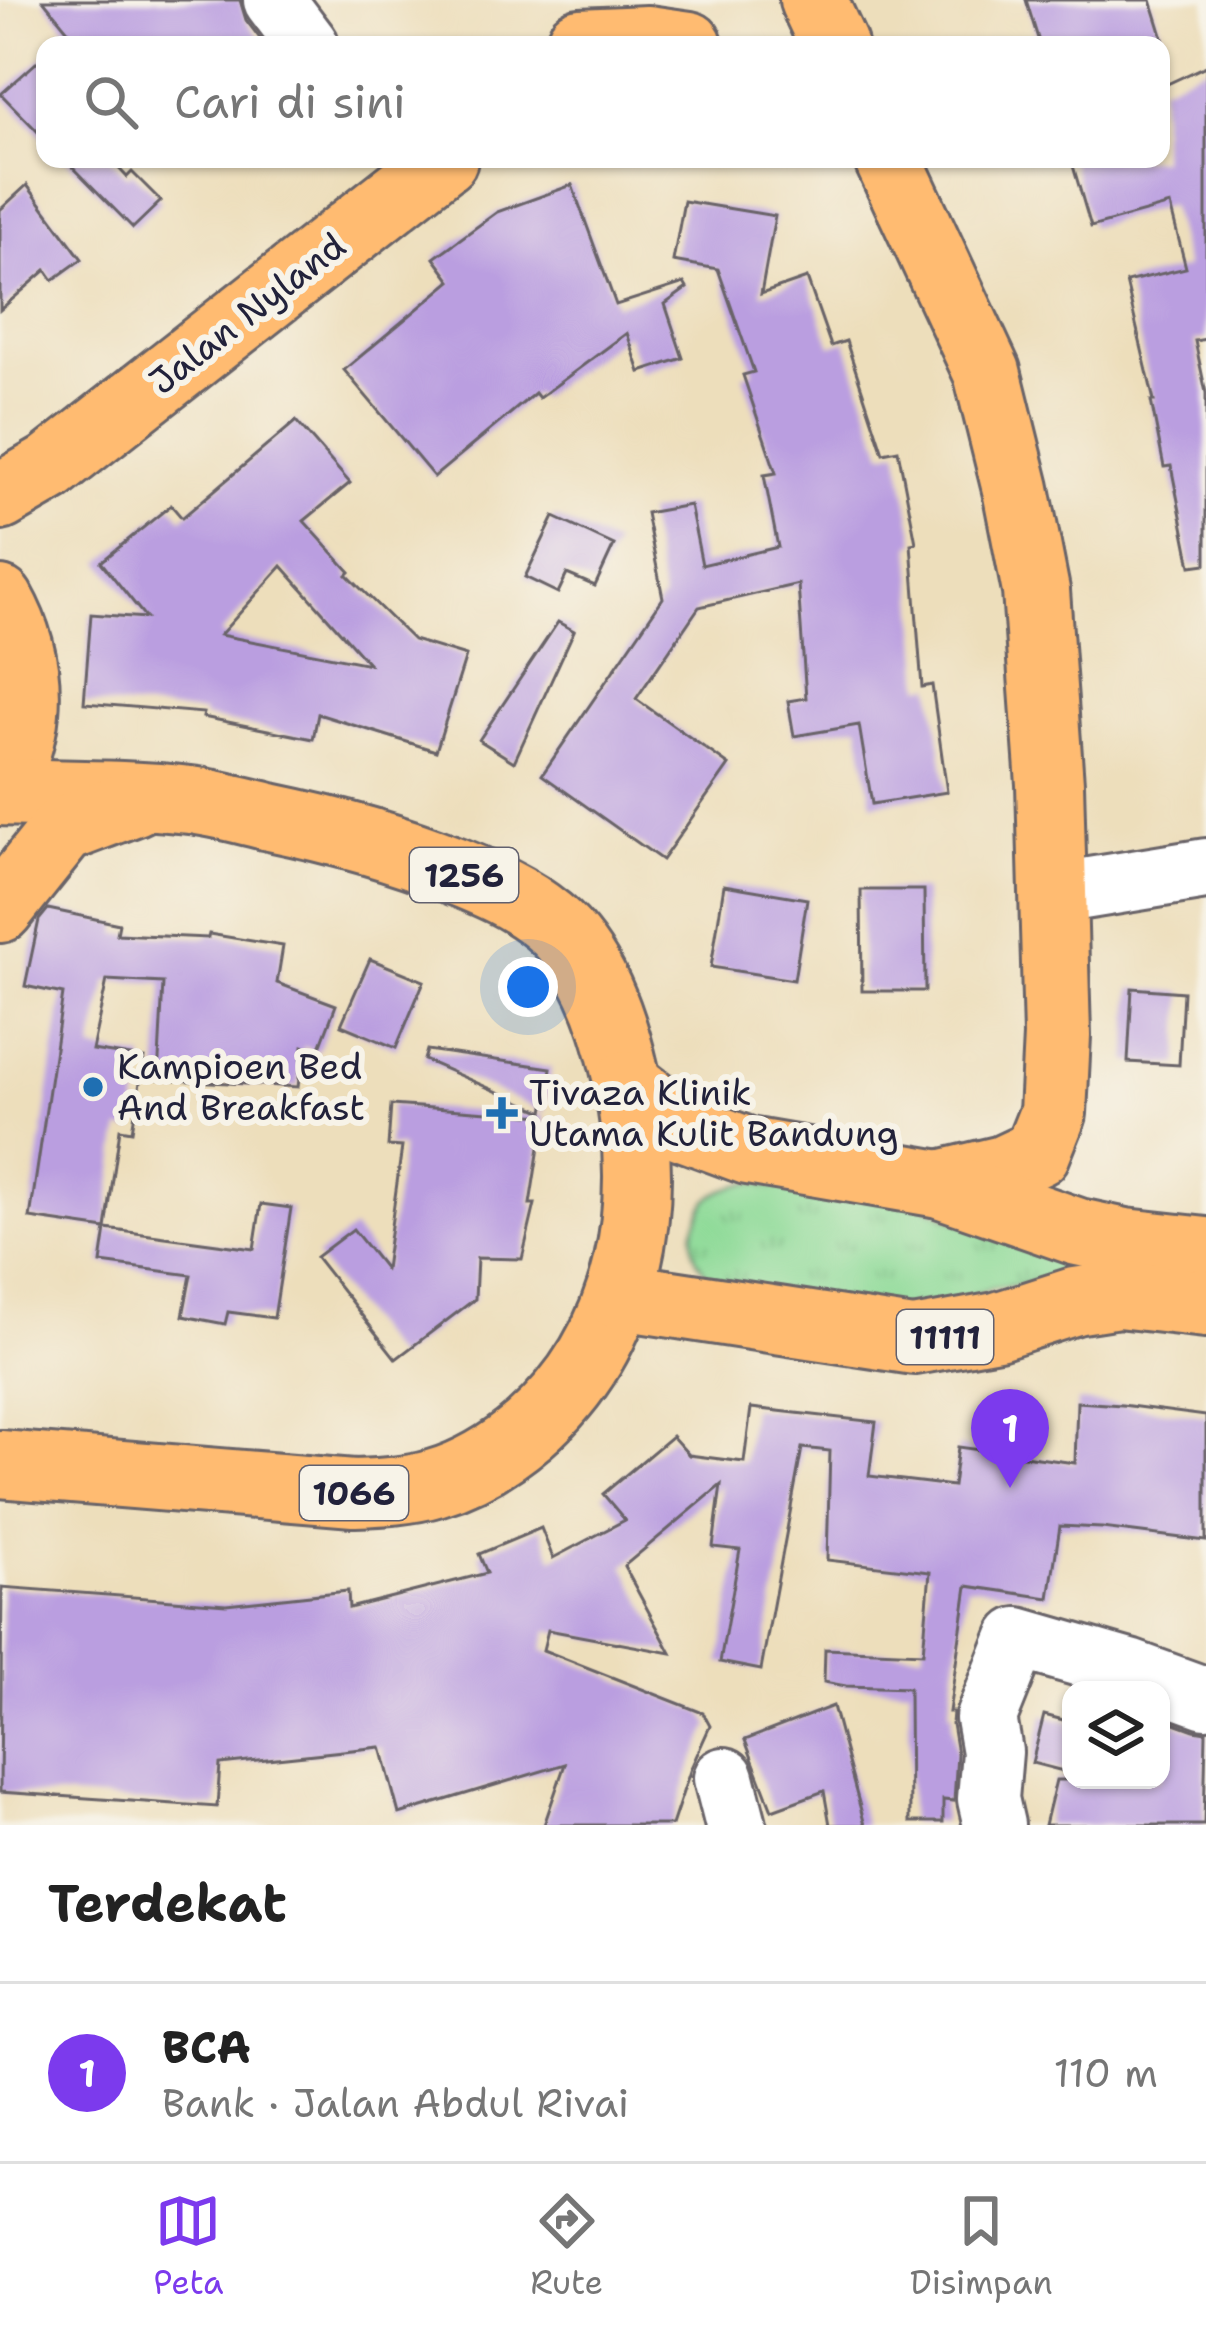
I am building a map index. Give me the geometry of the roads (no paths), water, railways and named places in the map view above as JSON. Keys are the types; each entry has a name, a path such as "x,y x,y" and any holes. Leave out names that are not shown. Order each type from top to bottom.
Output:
{"main road":[{"path":"587,36 634,0"},
{"path":"813,0 831,36"},
{"name":"Jalan Nyland","path":"0,562 25,482 419,168"},
{"path":"892,168 987,372 1036,591 1050,784 1057,1036 1053,1113 1036,1153 1003,1169 940,1184"},
{"name":"1256","path":"0,600 21,650 27,698 20,747 0,791 193,800 347,833 496,887 553,925 587,968 616,1039 628,1084 636,1149 629,1253 650,1301"},
{"path":"0,909 64,829 129,802 193,800"},
{"path":"628,1084 682,1127 748,1151 940,1184 1078,1232 1206,1251"},
{"path":"650,1301 662,1276 656,1241 663,1207 683,1177 713,1158 748,1151"},
{"name":"11111","path":"650,1301 914,1341 997,1326 1075,1301 1119,1294 1206,1304"},
{"name":"1066","path":"0,1464 354,1492 436,1483 514,1442 558,1402 608,1327 650,1301"}],"street":[{"path":"274,0 301,36"},
{"path":"1053,894 1206,869"},
{"path":"994,1825 988,1799 992,1752 986,1718 1015,1641 1022,1637 1206,1698"}],"place":[{"name":"Kampioen Bed And Breakfast","path":"93,1087"},
{"name":"Tivaza Klinik Utama Kulit Bandung","path":"502,1113"},
{"name":"BCA","path":"1010,1488"}]}
